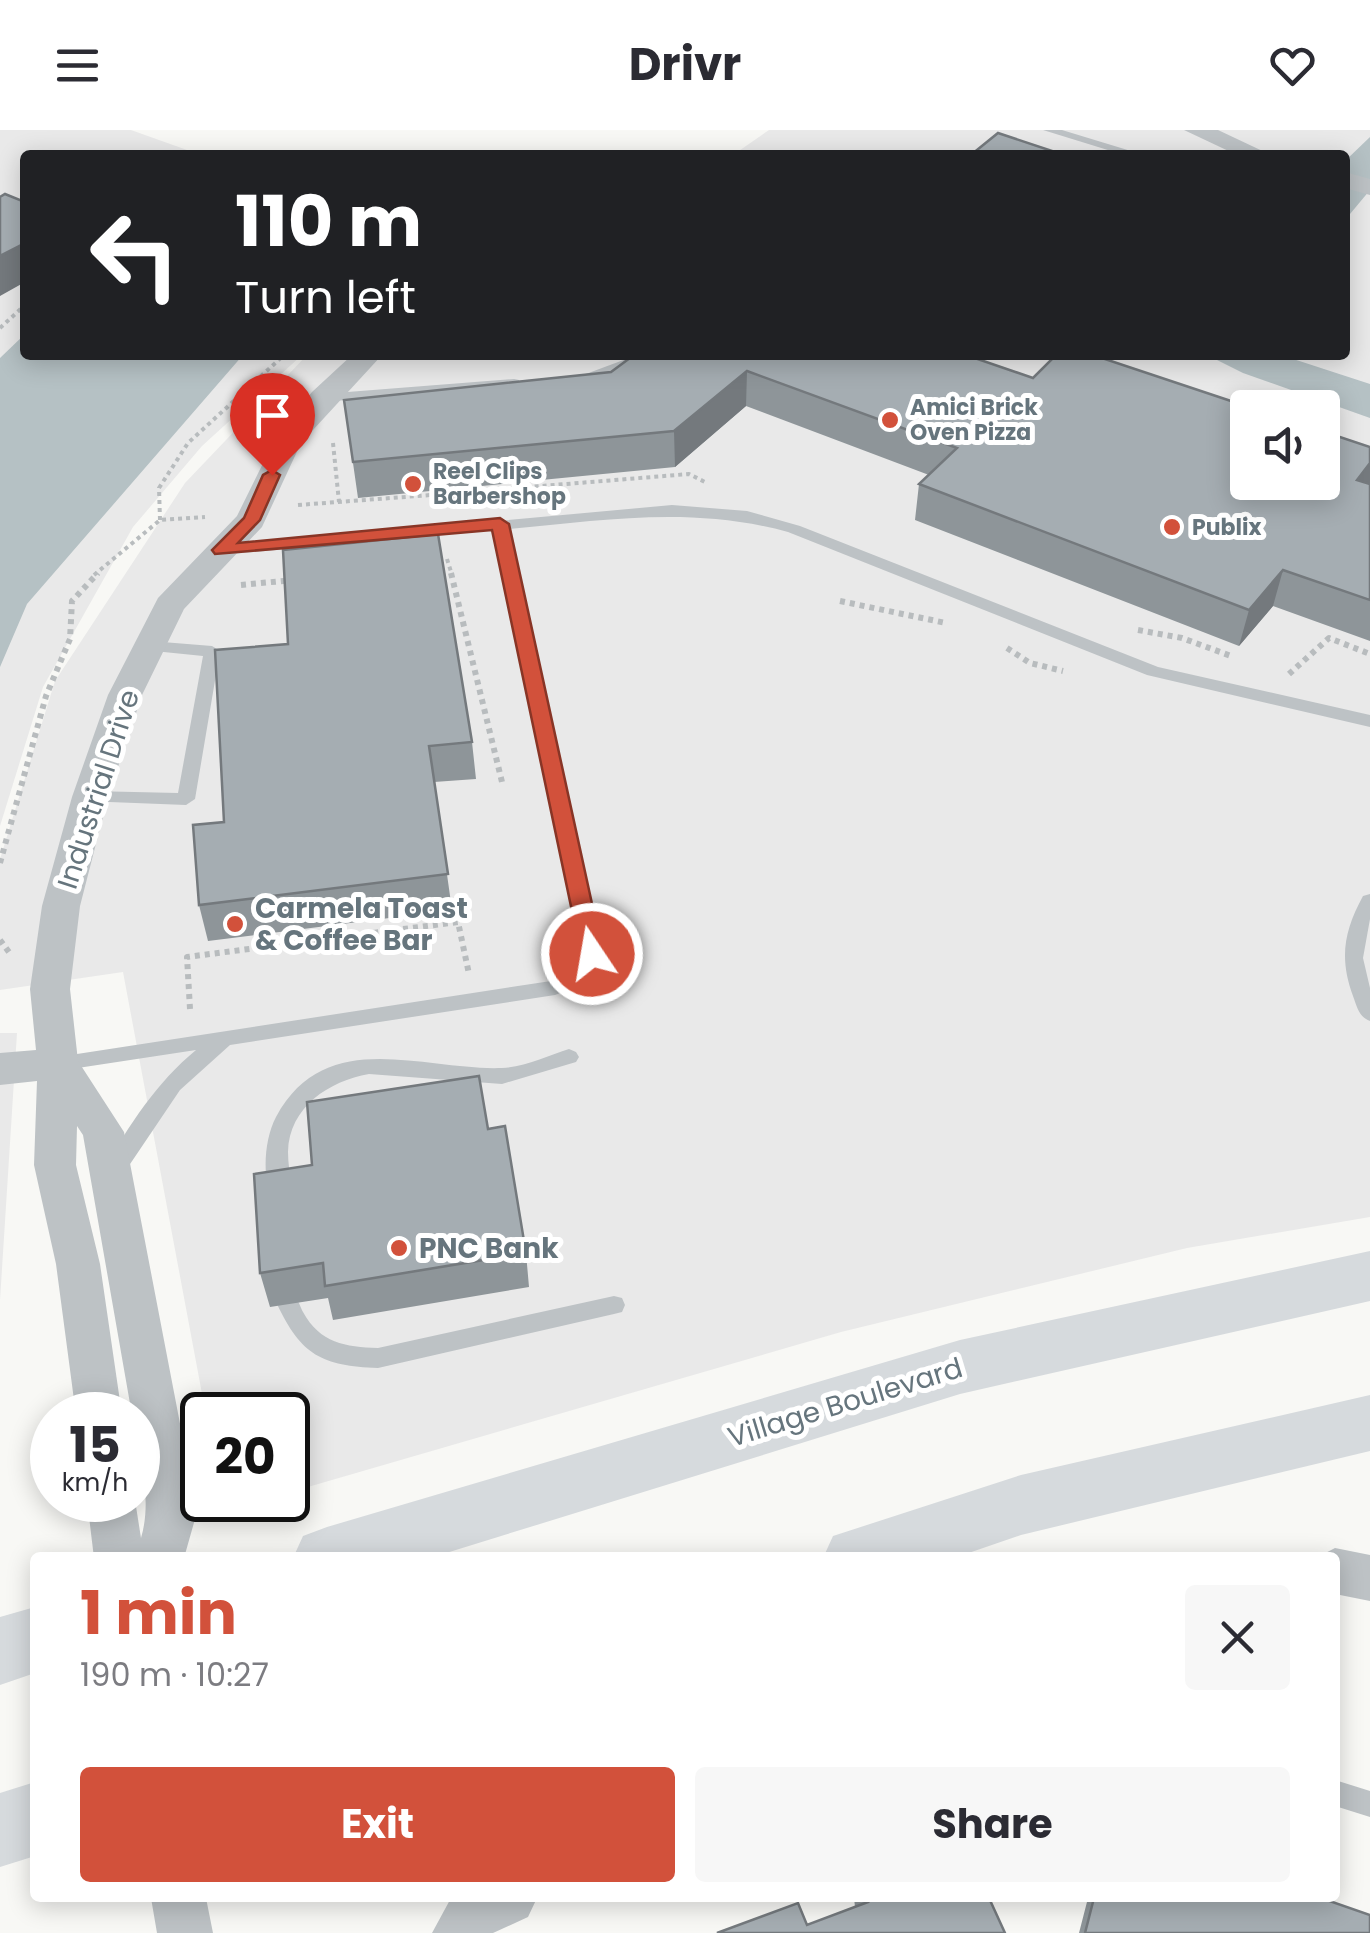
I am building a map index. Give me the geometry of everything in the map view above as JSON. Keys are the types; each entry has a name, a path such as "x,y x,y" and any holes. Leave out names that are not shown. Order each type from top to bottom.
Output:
{"street":[{"path":"1196,130 1246,150"},
{"name":"Industrial Drive","path":"96,1392 78,1264 55,1166 58,1062 50,989 61,906 90,797 125,695 170,605 222,534 252,520 287,441 316,405 363,360"},
{"path":"0,1069 58,1062"},
{"name":"Industrial Drive","path":"58,1062 102,1132 172,1512 161,1552"},
{"name":"Village Boulevard","path":"347,1552 960,1367 1370,1276"},
{"path":"876,1552 1021,1505 1370,1423"},
{"path":"114,1522 118,1552"},
{"path":"1340,1572 1370,1578"},
{"path":"0,1651 30,1642"},
{"path":"0,1830 30,1821"},
{"path":"180,1902 184,1933"},
{"path":"460,1933 474,1912 499,1902"}],"lane":[{"path":"1049,130 1120,150"},
{"path":"567,379 595,377 638,360"},
{"path":"316,405 534,382"},
{"path":"222,534 500,524 672,510 747,516 880,561 1153,672 1370,721"},
{"path":"58,1062 556,988 580,973 592,954 500,524"},
{"path":"90,797 186,799 212,651 150,646"},
{"path":"1370,901 1358,920 1351,970 1370,1014"},
{"path":"111,1176 163,1095 199,1056 228,1039"},
{"path":"280,1206 278,1140 287,1115 305,1093 331,1076 360,1066 392,1064 506,1076 568,1057"},
{"path":"288,1304 302,1334 322,1350 348,1358 378,1358 614,1305"},
{"path":"1340,1794 1370,1804"}],"path":[{"path":"0,328 20,310"},
{"path":"160,520 159,488 188,444 279,360"},
{"path":"316,405 333,438 339,502"},
{"path":"287,506 431,494 434,512"},
{"path":"0,863 46,696 70,640 72,601 93,576 160,520 186,516 222,534"},
{"path":"438,547 441,559 450,559 502,782"},
{"path":"188,584 208,588 306,578"},
{"path":"840,600 958,624"},
{"path":"1133,630 1182,638 1234,657"},
{"path":"1287,676 1329,638 1370,654"},
{"path":"1002,644 1030,663 1070,672"},
{"path":"190,1010 187,957 458,922 469,978"}],"shaded area":[{"path":"0,130 131,130 187,150 20,150 20,360 297,360 202,446 133,527 43,687 0,826"},
{"path":"769,130 1370,130 1370,1217 1187,1248 841,1332 310,1486 310,1392 202,1392 123,972 0,990 0,859 55,681 185,483 302,360 1350,360 1350,150 740,150"},
{"path":"1370,137 1370,190 1350,214 1350,156"},
{"path":"20,339 20,360 239,360 27,604 0,667 0,358"},
{"path":"1217,360 1296,360 1370,384 1370,418 1340,407 1340,390 1291,390"},
{"path":"0,1033 17,1033 0,1300"}],"building":[{"path":"998,133 1049,150 977,150"},
{"path":"5,194 20,200 20,246 0,256 0,197"},
{"path":"627,360 981,360 1033,378 1051,360 1108,360 1230,401 1230,500 1340,500 1340,437 1370,447 1370,463 1357,480 1370,484 1370,600 1283,570 1249,610 919,484 957,448 747,371 674,431 353,462 344,400 611,372"},
{"path":"438,534 472,742 429,746 448,874 199,905 193,825 224,822 215,650 288,644 283,550"},
{"path":"479,1076 488,1129 505,1126 526,1253 325,1286 323,1263 260,1273 254,1174 312,1165 307,1102"},
{"path":"868,1902 991,1902 1005,1933 717,1933 798,1903 807,1925"},
{"path":"1093,1902 1333,1902 1370,1915 1370,1933 1085,1933"}],"place":[{"name":"Amici Brick Oven Pizza","path":"890,420"},
{"name":"Reel Clips Barbershop","path":"413,484"},
{"name":"Publix","path":"1172,527"},
{"name":"Carmela Toast & Coffee Bar","path":"235,924"},
{"name":"PNC Bank","path":"399,1248"}],"route":[{"path":"272,475 252,520 221,550 500,524 592,954"}]}
